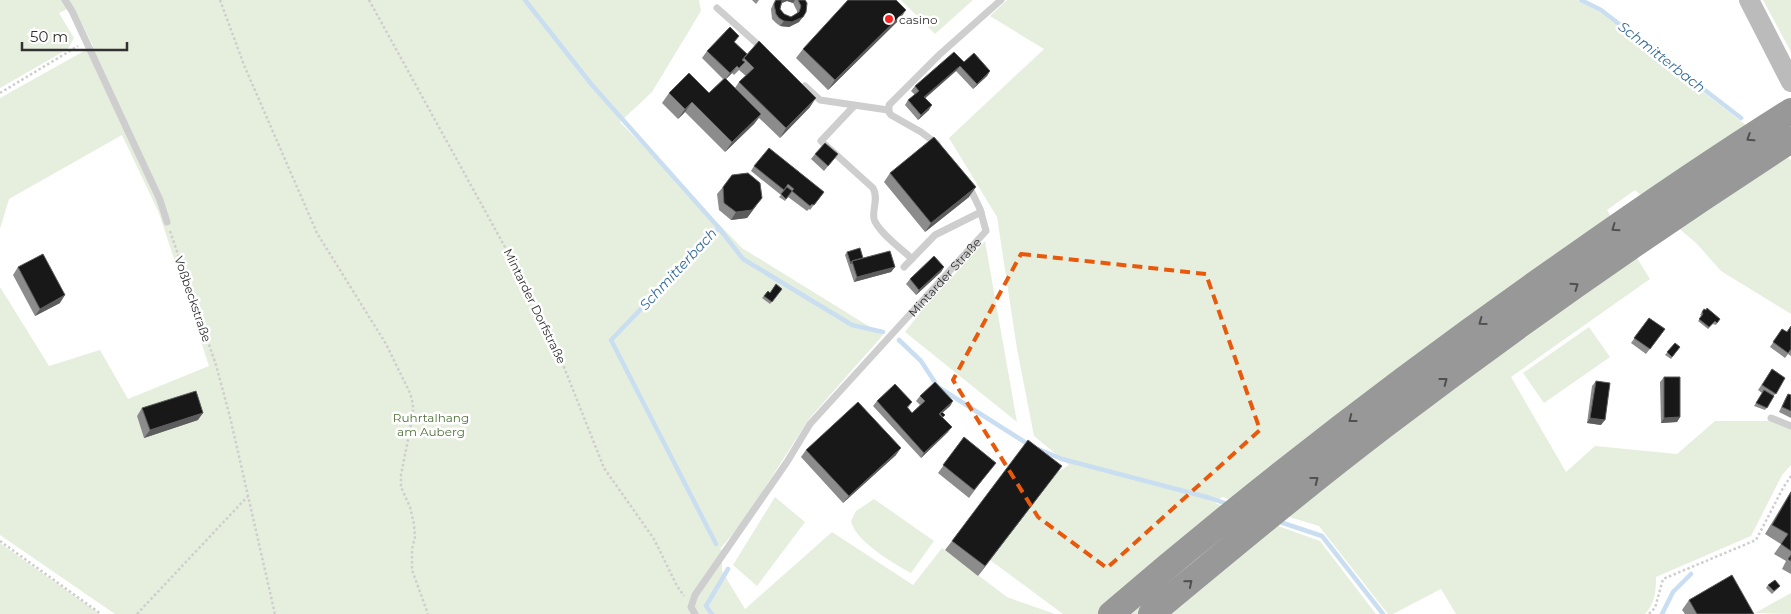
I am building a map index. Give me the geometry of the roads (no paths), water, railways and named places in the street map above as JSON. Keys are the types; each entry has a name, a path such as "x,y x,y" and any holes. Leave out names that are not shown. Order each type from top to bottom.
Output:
{"highway":[{"path":"1111,614 1287,469 1452,344 1622,224 1791,111"},
{"path":"1151,614 1311,483 1468,363 1636,243 1791,140"}],"main road":[{"path":"1749,0 1791,82"}],"lane":[{"path":"65,0 72,11 160,200 167,222"},
{"path":"888,110 891,101 1001,0"},
{"path":"717,8 769,54"},
{"path":"798,80 820,100 888,110 892,116 921,132 941,147"},
{"path":"854,106 822,141 873,188 876,197 874,217 877,225 912,259"},
{"name":"Mintarder Straße","path":"693,610 695,595 810,424 986,231 981,212 964,176"},
{"path":"904,267 935,236 981,212"},
{"path":"1771,418 1791,426"}],"waterway":[{"name":"Schmitterbach","path":"525,0 592,85 719,228 611,340 716,544"},
{"name":"Schmitterbach","path":"1581,0 1601,10 1741,118"},
{"path":"719,228 743,259 852,325 883,332"},
{"path":"899,340 921,361 938,387 1031,446"},
{"path":"1038,449 1062,459 1230,505"},
{"path":"1277,521 1322,536 1383,614"},
{"name":"Schmitterbach","path":"712,614 706,606 728,569"},
{"path":"1662,614 1673,592 1691,574"}],"place":[{"name":"casino","path":"889,19"}],"park label":[{"name":"Ruhrtalhang am Auberg","path":"431,424"}]}
